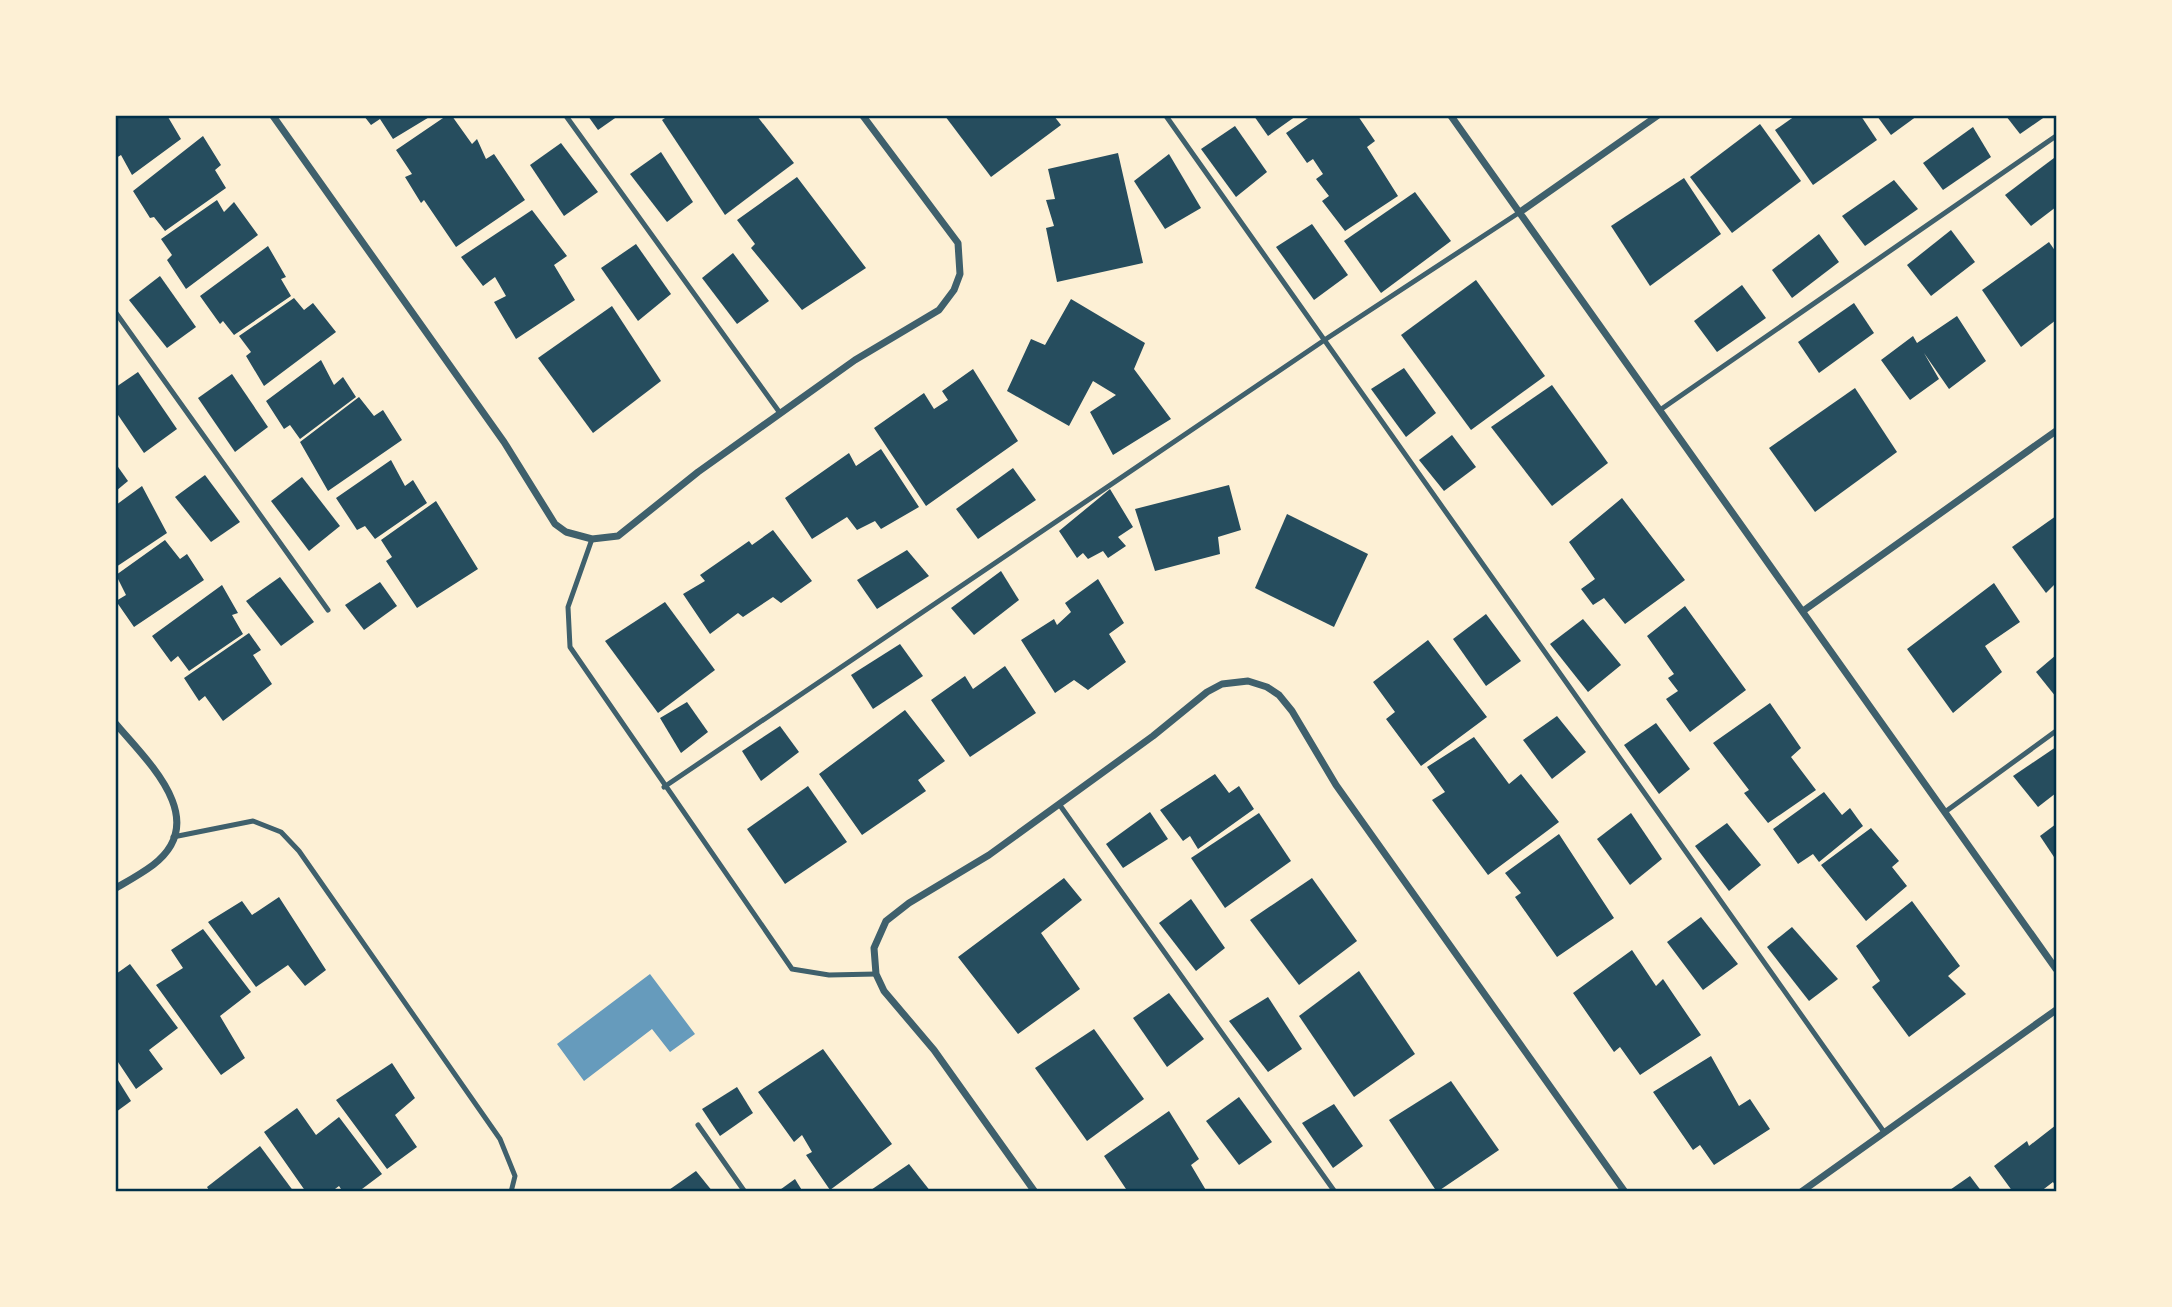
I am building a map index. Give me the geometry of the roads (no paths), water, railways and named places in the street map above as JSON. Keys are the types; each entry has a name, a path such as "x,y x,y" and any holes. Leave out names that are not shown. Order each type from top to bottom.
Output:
{"street":[{"path":"273,116 504,442 555,524 566,532 592,539 618,536 633,527 698,472 780,413 855,360 939,310 954,290 960,274 958,243 863,116"},
{"path":"1451,116 2056,969"},
{"path":"1520,212 1657,116"},
{"path":"1802,611 2056,431"},
{"path":"1035,1192 934,1050 884,991 876,974 874,947 886,921 909,903 989,855 1222,684 1248,681 1267,687 1279,695 1336,785 1625,1192"},
{"path":"116,724 163,780 175,803 173,837 167,851 153,864 116,888"},
{"path":"1801,1192 2056,1010"}],"lane":[{"path":"566,116 780,413"},
{"path":"1166,116 1884,1132"},
{"path":"1660,410 2056,136"},
{"path":"664,787 1326,339 1520,212"},
{"path":"116,313 328,610"},
{"path":"592,539 568,607 570,647 792,969 829,975 876,974"},
{"path":"1945,812 2056,732"},
{"path":"1059,804 1335,1192"},
{"path":"173,837 253,821 281,832 307,862 499,1139 515,1176 511,1192"},
{"path":"698,1125 746,1192"}],"water":[{"path":"650,974 695,1034 670,1052 652,1029 584,1081 557,1044"}]}
